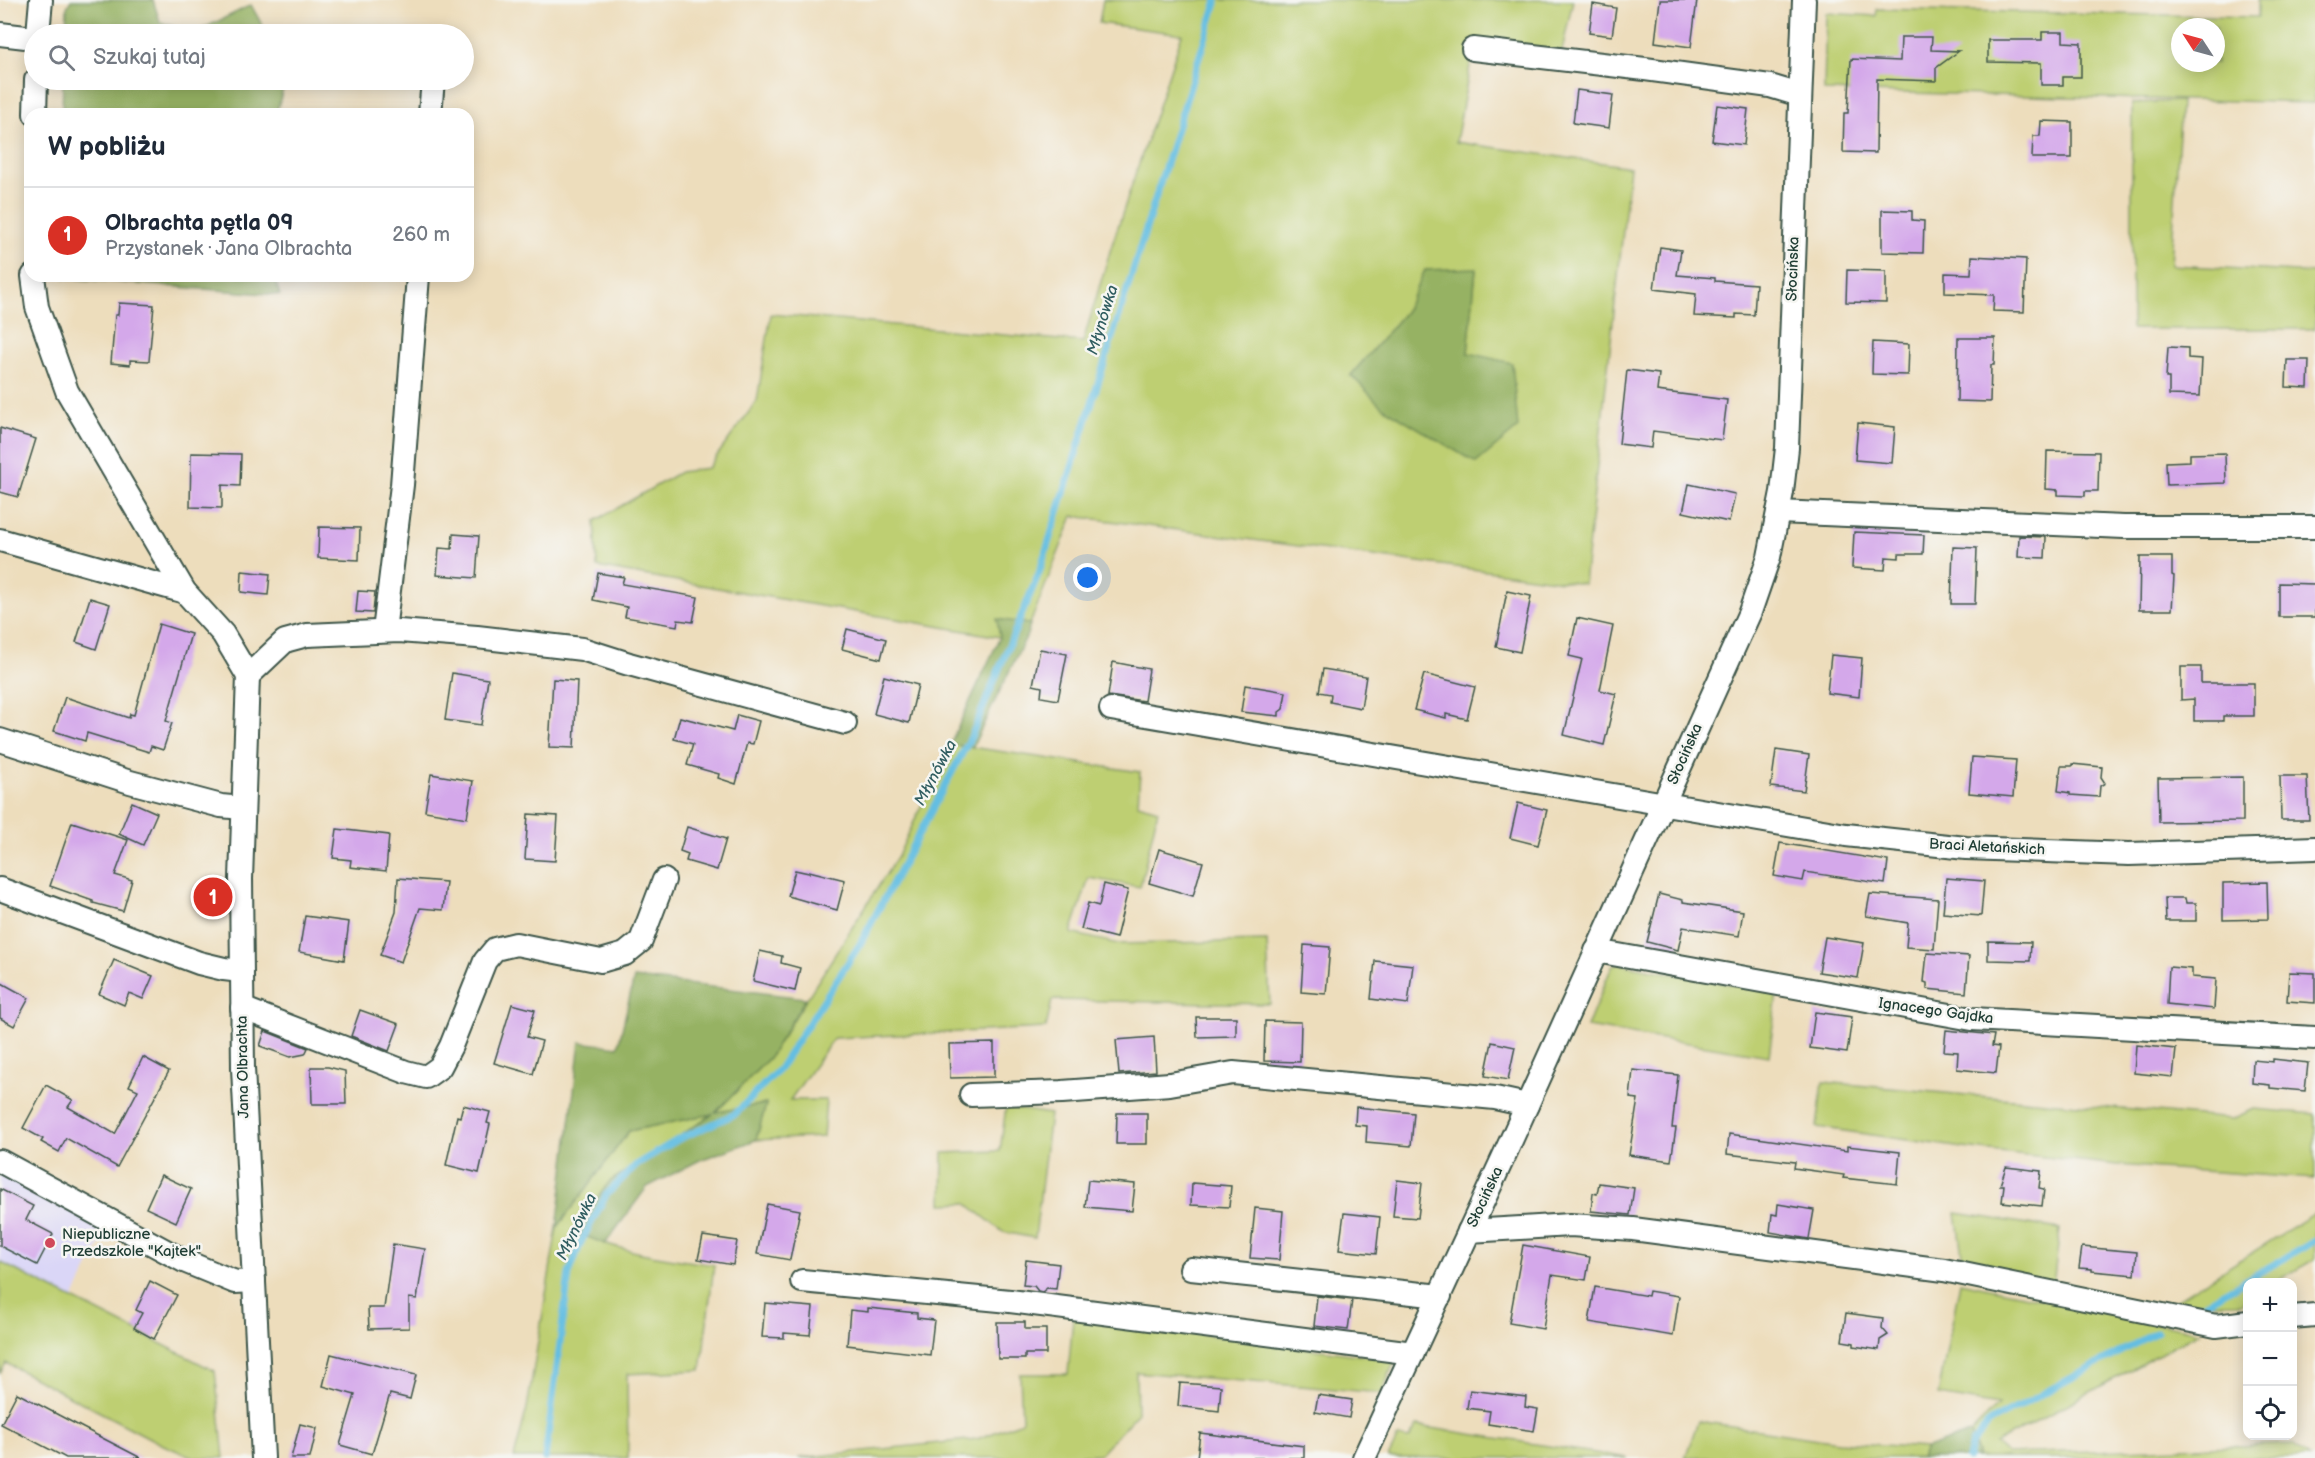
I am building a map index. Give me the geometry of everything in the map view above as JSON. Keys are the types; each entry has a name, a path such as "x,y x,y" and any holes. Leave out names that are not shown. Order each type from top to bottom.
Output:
{"street":[{"path":"39,24 41,0"},
{"name":"Słocińska","path":"1364,1458 1440,1296 1750,612 1769,557 1778,512 1786,448 1804,0"},
{"path":"0,34 24,37"},
{"path":"1473,49 1702,76 1770,86 1800,95"},
{"path":"36,90 36,108"},
{"path":"430,108 431,90"},
{"path":"34,282 37,307 67,391 185,592 223,634 248,676 285,641 308,634 384,631 477,637 582,649 845,723"},
{"path":"384,631 402,485 418,282"},
{"path":"1778,512 2124,527 2315,527"},
{"path":"0,540 185,592"},
{"name":"Jana Olbrachta","path":"248,676 242,808 242,1008 247,1168 263,1458"},
{"name":"Braci Aletańskich","path":"1111,709 1846,835 1966,848 2129,854 2315,848"},
{"path":"0,740 130,782 221,806 242,808"},
{"path":"242,1008 406,1072 426,1077 440,1067 485,961 495,949 516,944 601,961 625,954 640,941 664,880"},
{"path":"0,889 199,963 242,971"},
{"name":"Ignacego Gajdka","path":"1596,951 1972,1019 2315,1038"},
{"path":"971,1095 1062,1092 1170,1084 1233,1073 1495,1098 1527,1105"},
{"path":"0,1161 184,1261 236,1282 254,1281"},
{"path":"1469,1231 1570,1225 1633,1229 1944,1270 2216,1326 2243,1323"},
{"path":"1191,1269 1440,1296"},
{"path":"802,1281 1010,1301 1413,1353"},
{"path":"2297,1317 2315,1315"}],"shaded area":[{"name":"Niepubliczne Przedszkole \"Kajtek\"","path":"0,1167 109,1225 73,1299 0,1262"}],"green space":[{"path":"71,0 153,0 160,22 166,24 66,24 67,7"},
{"path":"1103,0 1573,0 1562,51 1473,49 1456,142 1630,167 1584,584 1073,516 1030,624 998,620 1000,637 597,567 595,521 680,472 708,468 757,401 771,314 1083,342 1111,248 1182,34 1099,23","holes":["1476,269 1468,353 1351,376 1405,312 1425,270"]},
{"path":"2258,0 2315,0 2315,103 1824,91 1826,13 1876,16 1877,9 2258,17"},
{"path":"251,5 261,24 212,24"},
{"path":"63,90 283,90 278,108 62,108"},
{"path":"2181,101 2171,265 2315,273 2315,329 2132,329 2132,103"},
{"path":"1476,268 1468,353 1512,363 1518,428 1476,463 1381,406 1351,375 1405,312 1425,270"},
{"path":"116,282 276,282 280,295"},
{"path":"997,619 1030,624 1027,635 972,748 950,744 1000,637"},
{"path":"950,744 1140,772 1138,804 1158,810 1140,887 1089,878 1071,933 1118,944 1267,941 1270,1004 1052,1000 1046,1028 834,1038 790,1100 826,1100 823,1137 756,1140 766,1105 715,1113 769,1058 899,854"},
{"path":"1620,964 1777,993 1769,1056 1587,1027 1612,966"},
{"path":"634,978 806,998 769,1058 716,1112 766,1104 756,1140 700,1160 647,1187 605,1244 573,1231 609,1182 713,1114 629,1131 557,1228 580,1042 618,1047"},
{"path":"1823,1082 2232,1119 2254,1109 2315,1114 2315,1179 2117,1165 1963,1148 1817,1127"},
{"path":"1006,1107 1050,1114 1035,1238 1003,1232 966,1203 942,1204 943,1153 1000,1151"},
{"path":"715,1113 573,1230 589,1238 624,1249 714,1265 701,1370 627,1374 628,1458 514,1458 527,1408 557,1228 629,1131"},
{"path":"1956,1213 2060,1229 2053,1285 1963,1262"},
{"path":"2315,1213 2315,1259 2282,1278 2243,1278 2243,1302 2241,1303 2170,1304"},
{"path":"0,1262 215,1371 224,1458 194,1458 161,1444 6,1363 0,1374"},
{"path":"1960,1282 2200,1332 1995,1444 2007,1454 2293,1444 2309,1458 1977,1458 1978,1453 1970,1433 1998,1405 1938,1395"},
{"path":"1073,1317 1395,1360 1382,1393 1136,1372 1137,1414 1100,1454 1039,1458 798,1458 977,1439 1022,1422 1020,1374 1068,1374"},
{"path":"1698,1421 1838,1442 1926,1448 1921,1458 1685,1458"},
{"path":"1417,1426 1628,1458 1388,1458 1398,1437 1409,1439"},
{"path":"1970,1433 1978,1453 1977,1458 1921,1458 1926,1448"}],"building":[{"path":"1660,0 1697,0 1691,47 1655,42"},
{"path":"1593,4 1616,8 1612,36 1589,33"},
{"path":"2042,32 2063,32 2063,42 2081,43 2081,77 2063,77 2063,85 2041,85 2041,63 1988,62 1988,40 2042,40"},
{"path":"1901,37 1932,37 1931,50 1959,51 1936,68 1936,81 1877,79 1876,153 1843,152 1844,113 1848,113 1851,59 1900,61"},
{"path":"1577,90 1613,95 1609,128 1573,123"},
{"path":"1717,105 1748,109 1744,145 1712,141"},
{"path":"2041,121 2072,122 2072,158 2032,158 2033,136 2040,136"},
{"path":"1882,210 1912,211 1912,220 1924,221 1923,253 1882,252"},
{"path":"1660,247 1681,250 1677,275 1756,284 1754,315 1736,314 1736,318 1694,316 1696,294 1654,289"},
{"path":"1972,256 2026,259 2024,312 1993,311 1994,295 1945,293 1945,273 1971,274"},
{"path":"1847,270 1886,271 1886,303 1846,302"},
{"path":"119,303 154,305 149,361 130,360 130,365 111,363 115,315 118,315"},
{"path":"1958,338 1995,338 1994,365 1991,365 1990,402 1957,401"},
{"path":"1873,342 1909,344 1908,375 1872,374"},
{"path":"2168,347 2188,348 2188,358 2202,359 2200,396 2169,395 2169,378 2166,378"},
{"path":"2287,360 2309,360 2308,388 2286,387"},
{"path":"1627,370 1659,374 1657,391 1727,400 1722,440 1653,431 1651,448 1619,444"},
{"path":"1858,423 1895,427 1892,463 1855,460"},
{"path":"0,428 36,439 18,497 0,492"},
{"path":"2047,451 2099,452 2098,491 2085,491 2085,496 2058,495 2058,490 2046,489"},
{"path":"191,453 241,454 240,486 222,485 222,508 190,507"},
{"path":"2225,453 2226,483 2167,485 2166,462 2190,461 2190,454"},
{"path":"1689,484 1735,494 1729,522 1683,512"},
{"path":"319,527 360,528 359,560 318,558"},
{"path":"1854,532 1924,535 1923,554 1899,554 1899,558 1886,557 1885,570 1852,568"},
{"path":"453,534 479,536 476,578 437,575 439,548 452,549"},
{"path":"2019,536 2046,537 2045,558 2018,557"},
{"path":"1953,547 1977,548 1975,604 1951,604"},
{"path":"2140,557 2172,557 2172,575 2174,576 2172,610 2139,610"},
{"path":"242,571 270,574 268,595 241,592"},
{"path":"598,573 624,577 622,584 698,597 693,622 678,620 677,626 625,617 627,607 593,600"},
{"path":"2279,583 2315,584 2315,617 2279,617"},
{"path":"358,591 375,592 373,613 356,612"},
{"path":"1507,591 1531,596 1520,652 1496,647"},
{"path":"90,598 110,604 96,649 76,642"},
{"path":"1577,618 1613,626 1600,690 1616,694 1604,745 1564,735 1582,659 1569,656"},
{"path":"159,624 191,634 166,721 172,723 163,750 151,746 149,752 87,733 85,741 54,731 65,697 129,718 130,714 134,715"},
{"path":"847,629 886,639 881,659 842,649"},
{"path":"1040,649 1067,654 1058,700 1041,697 1042,687 1033,685"},
{"path":"1831,655 1862,658 1859,697 1827,693"},
{"path":"1113,662 1149,669 1144,701 1108,696"},
{"path":"2181,667 2201,667 2201,683 2254,683 2254,716 2223,716 2223,721 2194,721 2194,699 2181,700"},
{"path":"1323,669 1366,676 1361,708 1330,702 1331,694 1319,692"},
{"path":"452,673 488,679 481,725 445,720"},
{"path":"1424,674 1475,687 1467,719 1446,714 1446,718 1414,710"},
{"path":"884,676 918,685 909,723 874,714"},
{"path":"553,679 577,681 574,748 549,747"},
{"path":"1245,685 1286,692 1283,709 1279,712 1279,716 1241,712"},
{"path":"737,715 759,721 753,744 747,743 736,784 718,778 719,774 687,765 693,744 674,739 680,717 733,731"},
{"path":"1776,750 1809,755 1804,791 1771,787"},
{"path":"1972,757 2016,760 2013,797 1969,793"},
{"path":"2072,764 2102,767 2101,777 2105,783 2100,786 2099,797 2070,795 2070,793 2058,791 2061,766 2072,766"},
{"path":"431,774 473,781 467,818 425,811"},
{"path":"2280,776 2307,776 2309,820 2281,820"},
{"path":"2243,777 2243,821 2159,822 2158,778"},
{"path":"132,802 157,813 143,845 119,834"},
{"path":"1518,803 1547,810 1538,845 1510,838"},
{"path":"528,814 558,816 555,861 525,859"},
{"path":"72,822 128,840 115,875 132,880 123,911 93,903 93,901 50,886"},
{"path":"687,827 726,839 717,870 686,861 688,854 680,851"},
{"path":"337,829 389,835 386,871 350,867 351,860 333,858"},
{"path":"1780,843 1888,861 1885,884 1805,872 1803,881 1774,876"},
{"path":"1159,849 1203,862 1193,896 1149,883"},
{"path":"795,870 845,880 837,910 788,896"},
{"path":"398,878 446,882 443,910 420,908 401,962 380,955 396,912"},
{"path":"1946,878 1984,881 1981,916 1943,913"},
{"path":"2267,882 2268,919 2223,920 2223,883"},
{"path":"1104,884 1128,890 1116,938 1081,929 1088,903 1099,906"},
{"path":"1659,894 1683,900 1683,902 1743,911 1739,936 1683,927 1678,950 1647,942"},
{"path":"1870,894 1938,899 1934,949 1906,947 1908,923 1866,916"},
{"path":"2165,898 2185,898 2186,903 2196,903 2196,921 2166,921"},
{"path":"305,916 349,922 344,960 299,952"},
{"path":"1825,937 1864,943 1858,978 1819,972"},
{"path":"1988,941 2031,942 2030,961 1988,960"},
{"path":"1304,945 1330,947 1326,994 1301,992"},
{"path":"760,951 782,956 781,963 800,968 795,991 753,981"},
{"path":"1927,953 1969,956 1966,993 1927,989 1927,983 1924,982"},
{"path":"114,960 153,976 143,999 129,993 124,1005 99,994"},
{"path":"1375,961 1413,965 1408,1004 1371,999"},
{"path":"2169,967 2192,969 2192,977 2216,979 2214,1009 2167,1004"},
{"path":"2289,972 2315,973 2315,1003 2287,1001"},
{"path":"0,982 29,998 14,1026 0,1018"},
{"path":"512,1004 535,1010 527,1037 542,1041 533,1074 494,1063"},
{"path":"360,1010 399,1024 389,1051 351,1036"},
{"path":"1815,1012 1852,1017 1847,1053 1810,1048"},
{"path":"1196,1017 1236,1017 1236,1036 1197,1037"},
{"path":"1265,1021 1301,1022 1300,1062 1264,1061"},
{"path":"1946,1030 1994,1035 1992,1046 1999,1047 1996,1073 1957,1069 1958,1052 1944,1051"},
{"path":"265,1031 308,1048 305,1054 290,1057 260,1046"},
{"path":"1154,1037 1156,1071 1119,1074 1116,1040"},
{"path":"1492,1042 1515,1047 1508,1080 1485,1076"},
{"path":"994,1043 994,1077 950,1078 949,1044"},
{"path":"2136,1045 2176,1049 2173,1077 2134,1073"},
{"path":"143,1057 169,1071 117,1167 66,1138 59,1152 41,1142 43,1139 23,1128 46,1085 73,1100 68,1107 115,1134 138,1090 129,1086"},
{"path":"2273,1059 2308,1063 2305,1091 2270,1088 2270,1085 2252,1083 2253,1060 2273,1062"},
{"path":"311,1067 328,1067 345,1071 346,1104 312,1104"},
{"path":"1633,1070 1678,1075 1672,1128 1676,1128 1671,1161 1629,1155 1638,1099 1630,1098"},
{"path":"463,1105 490,1112 487,1123 490,1124 479,1173 446,1165 457,1116 460,1117"},
{"path":"1356,1107 1414,1113 1411,1146 1366,1142 1367,1126 1355,1125"},
{"path":"1117,1113 1147,1113 1147,1144 1116,1144"},
{"path":"1729,1134 1847,1151 1847,1146 1900,1152 1897,1184 1843,1178 1844,1175 1794,1168 1795,1162 1727,1154"},
{"path":"2006,1167 2041,1171 2039,1188 2044,1189 2042,1206 2002,1202 2004,1185 2000,1185"},
{"path":"161,1175 191,1189 176,1222 146,1208"},
{"path":"1088,1180 1135,1184 1132,1211 1085,1207"},
{"path":"1397,1180 1422,1183 1418,1218 1393,1216"},
{"path":"1192,1183 1231,1186 1229,1207 1191,1205"},
{"path":"1599,1183 1634,1188 1630,1215 1591,1211 1593,1193 1597,1194"},
{"path":"0,1189 33,1206 26,1220 53,1234 37,1265 0,1246"},
{"path":"767,1204 800,1210 790,1260 757,1254"},
{"path":"1778,1204 1814,1210 1809,1239 1770,1232 1772,1214 1777,1215"},
{"path":"1255,1208 1283,1211 1279,1260 1250,1258"},
{"path":"1344,1213 1380,1217 1376,1254 1339,1250"},
{"path":"703,1236 737,1241 733,1265 698,1259"},
{"path":"393,1244 425,1249 417,1299 409,1298 409,1328 369,1329 368,1308 384,1308"},
{"path":"1523,1245 1590,1257 1586,1280 1552,1275 1543,1329 1509,1323"},
{"path":"2082,1247 2137,1252 2135,1275 2079,1268"},
{"path":"1026,1260 1059,1264 1056,1289 1047,1288 1042,1292 1034,1286 1023,1285"},
{"path":"150,1281 177,1295 154,1339 134,1328 142,1313 136,1310"},
{"path":"1595,1287 1648,1296 1649,1291 1679,1296 1673,1336 1589,1322"},
{"path":"1317,1296 1352,1300 1348,1330 1314,1326"},
{"path":"765,1303 813,1307 810,1335 784,1333 784,1338 762,1337"},
{"path":"868,1308 917,1313 917,1318 934,1320 930,1355 847,1345 850,1310 868,1312"},
{"path":"1846,1313 1883,1318 1882,1328 1888,1335 1880,1340 1879,1350 1854,1346 1854,1343 1842,1341"},
{"path":"997,1322 1025,1322 1025,1329 1046,1329 1046,1354 1025,1354 1025,1359 998,1359"},
{"path":"331,1354 416,1375 410,1399 390,1394 372,1454 340,1445 355,1395 323,1386"},
{"path":"1180,1383 1221,1386 1219,1411 1178,1406"},
{"path":"1470,1390 1526,1397 1525,1407 1538,1409 1534,1431 1488,1424 1490,1411 1467,1408"},
{"path":"17,1393 141,1458 66,1458 1,1424"},
{"path":"1318,1395 1352,1400 1349,1418 1315,1412"},
{"path":"300,1424 317,1428 310,1458 291,1458"},
{"path":"1200,1433 1304,1446 1304,1458 1197,1458"}],"waterway":[{"name":"Młynówka","path":"545,1458 569,1274 581,1242 606,1195 637,1164 679,1139 735,1114 779,1069 860,944 971,737 1039,573 1217,0"},
{"path":"2193,1310 2315,1241"},
{"path":"1968,1458 1972,1443 1990,1422 2157,1332"}],"place":[{"name":"Olbrachta pętla 09","path":"213,897"},
{"name":"Niepubliczne Przedszkole \"Kajtek\"","path":"50,1243"}]}
